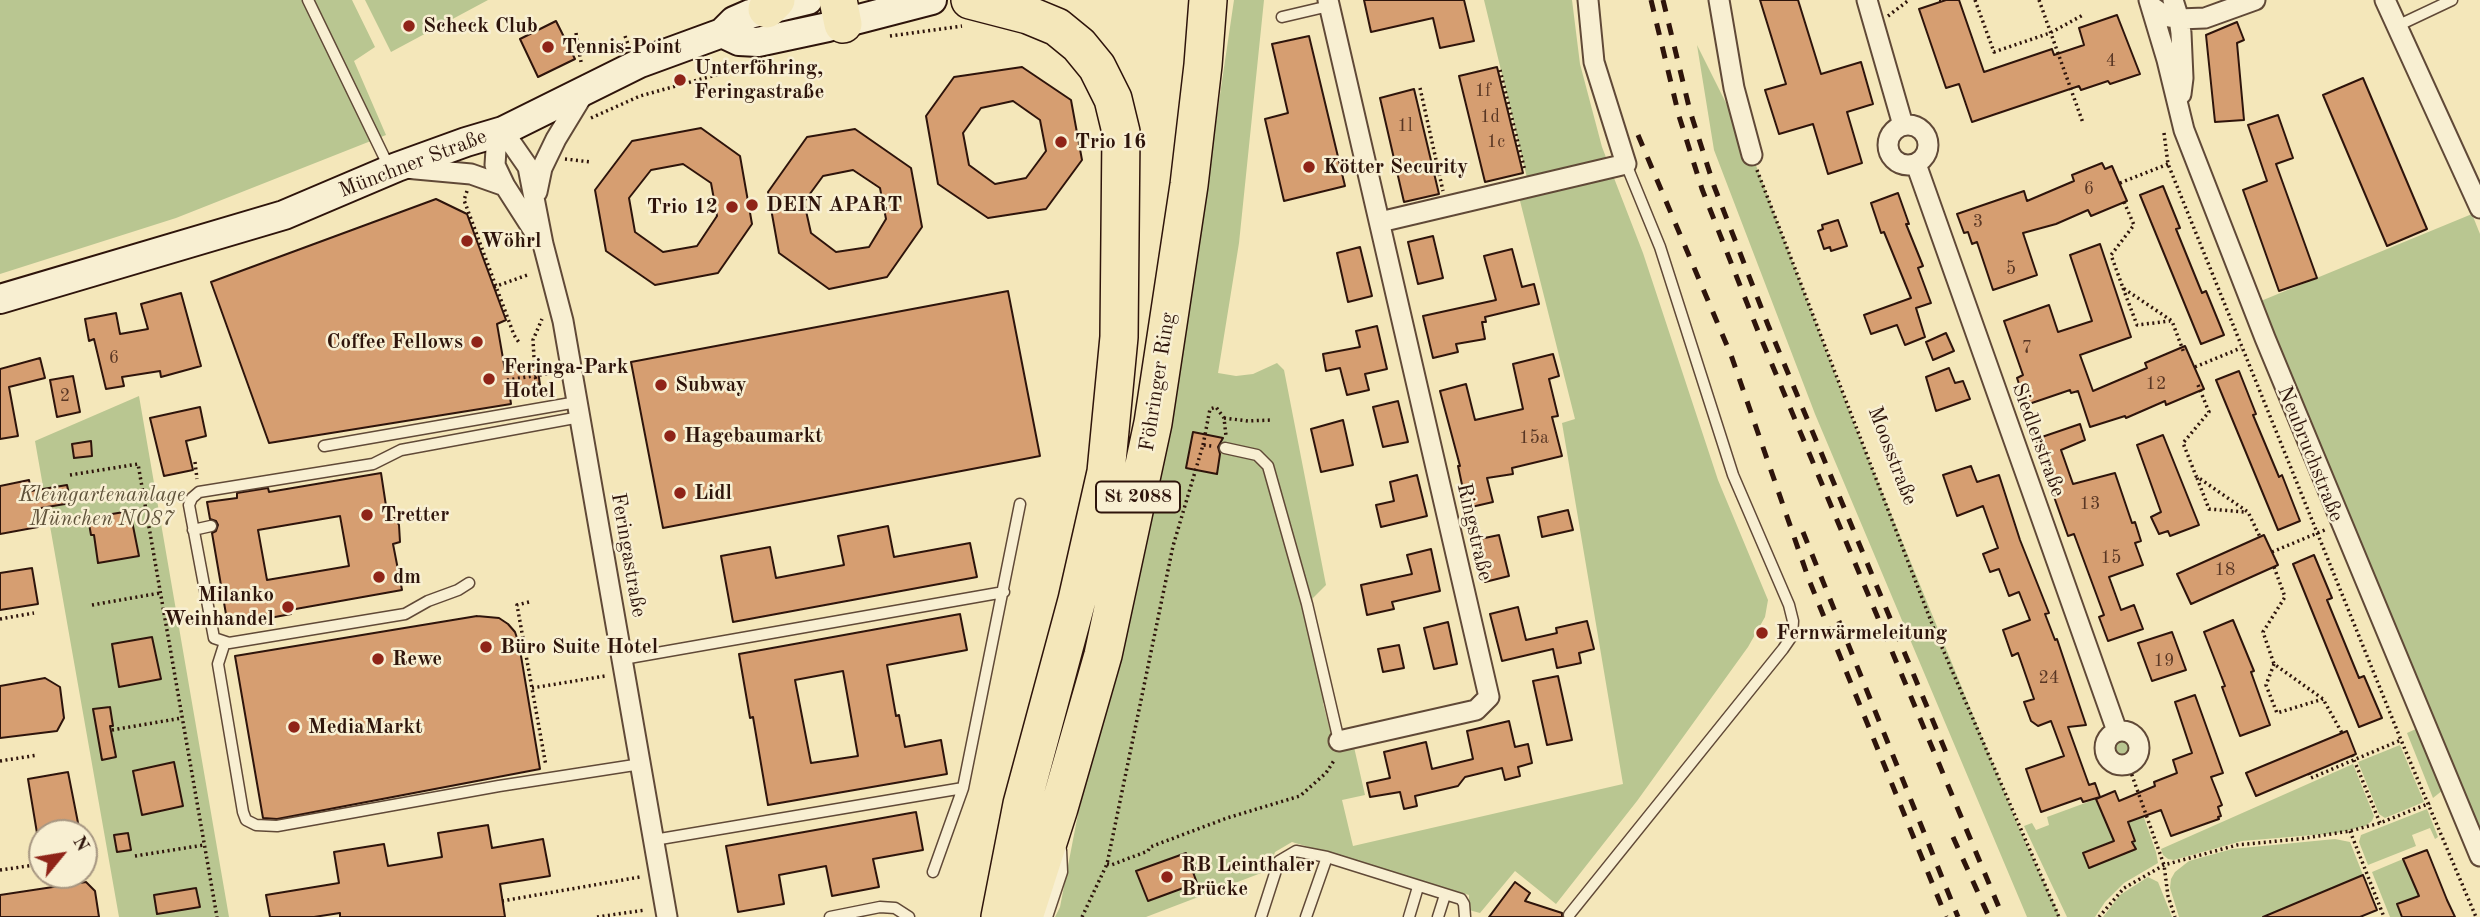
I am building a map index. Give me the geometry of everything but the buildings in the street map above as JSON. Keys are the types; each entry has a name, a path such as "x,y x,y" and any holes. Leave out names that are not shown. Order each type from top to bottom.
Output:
{"highway":[{"name":"Föhringer Ring","path":"1024,917 1103,655 1153,423 1189,185 1208,0"},
{"path":"1203,65 1223,0"},
{"path":"966,13 1028,15 1057,27 1079,45 1097,67 1113,99 1121,132 1119,337 1106,472 1077,600 1022,804 1000,917"}],"main road":[{"name":"Münchner Straße","path":"768,28 808,0"},
{"name":"Münchner Straße","path":"0,299 284,215 394,169 503,131 584,75 640,63 722,33 734,21 768,28 841,12 932,0"}],"street":[{"path":"1380,222 1626,164 1594,62 1588,0"},
{"path":"1719,0 1734,88 1752,155"},
{"path":"1867,0 1903,125"},
{"name":"Neubruchstraße","path":"2173,0 2179,19 2183,78 2179,109"},
{"path":"2150,3 2165,16 2179,19 2205,18 2255,0"},
{"path":"2385,0 2480,208"},
{"name":"Ringstraße","path":"1328,3 1489,697 1476,710 1339,741"},
{"name":"Neubruchstraße","path":"2150,3 2184,130 2265,338 2480,856"},
{"path":"2160,34 2168,23 2179,19"},
{"name":"Feringastraße","path":"535,203 542,168 572,110 584,75"},
{"path":"1903,125 1923,130 1929,142 1926,156 1916,164 1896,163 1889,151 1892,132 1903,125"},
{"name":"Feringastraße","path":"503,131 496,149 495,165 505,186 543,244"},
{"name":"Feringastraße","path":"503,131 528,167 543,244 558,300 667,917"},
{"name":"Siedlerstraße","path":"1916,164 2117,731 2107,739 2105,750 2111,761 2128,764"},
{"path":"394,169 471,174 505,186"}],"lane":[{"path":"308,0 394,169"},
{"path":"2398,26 2452,0"},
{"path":"1282,17 1328,3"},
{"path":"1569,915 1783,649 1791,636 1793,621 1789,605 1734,475 1660,247 1626,164"},
{"path":"324,446 579,409"},
{"path":"469,583 405,614 313,631 225,642 214,638 189,505 199,492 373,464 401,450 579,409"},
{"path":"1225,448 1257,455 1268,466 1307,604 1339,741"},
{"path":"933,873 963,788 1020,504"},
{"path":"193,530 211,526"},
{"path":"623,659 1004,592"},
{"path":"225,642 218,664 243,812 246,820 256,825 277,826 613,764 641,764"},
{"path":"654,840 963,788"},
{"path":"1047,917 1062,872 1059,808"},
{"path":"1261,917 1279,861 1296,850 1327,857 1461,899 1465,917"},
{"path":"1306,917 1327,857"},
{"path":"1409,917 1419,887"},
{"path":"1438,917 1445,895"},
{"path":"830,917 880,907 895,908 909,917"}],"path":[{"path":"1875,26 1909,0"},
{"path":"1975,0 1994,52 2050,33 2083,15"},
{"path":"2039,0 2083,123"},
{"path":"884,37 966,13"},
{"path":"585,122 597,114 640,96 669,88 768,28"},
{"path":"576,33 584,75"},
{"path":"625,36 628,44"},
{"path":"1500,70 1529,186"},
{"path":"668,80 669,88"},
{"path":"1420,88 1447,206"},
{"name":"Neubruchstraße","path":"2164,128 2168,164 2401,740 2430,803 2476,917"},
{"path":"559,153 562,159 591,162"},
{"name":"Moosstraße","path":"1752,155 1934,629 2059,917"},
{"path":"2120,183 2168,164"},
{"path":"464,200 514,335 520,344"},
{"path":"2124,202 2134,225 2111,256 2137,325 2172,321"},
{"path":"495,286 530,274"},
{"path":"2123,288 2172,321 2184,353"},
{"path":"541,396 535,376 533,341 542,320"},
{"path":"2195,367 2265,338"},
{"path":"507,380 553,373"},
{"path":"2198,385 2209,412 2183,443 2209,509 2248,512"},
{"path":"1082,917 1107,864 1173,546 1203,445 1210,410 1216,407 1224,418 1225,448"},
{"path":"1224,418 1271,420"},
{"path":"1203,445 1213,446"},
{"path":"70,475 138,464 217,917"},
{"path":"2196,476 2248,512 2260,537"},
{"path":"2272,552 2342,523"},
{"path":"2274,567 2285,597 2263,632 2274,664 2323,699 2342,733"},
{"path":"92,605 160,593"},
{"path":"529,602 517,605 548,778"},
{"path":"0,619 34,613"},
{"path":"2274,664 2266,685 2277,713 2323,699"},
{"path":"532,688 606,676"},
{"path":"112,730 182,718"},
{"path":"2309,773 2311,778 2353,757 2401,740"},
{"path":"1107,864 1111,865 1148,851 1150,847 1227,818 1300,796 1326,773 1339,755 1339,741"},
{"path":"0,761 38,755"},
{"path":"2353,757 2380,823"},
{"path":"2128,764 2164,865 2168,896 2175,917"},
{"path":"2099,917 2123,888 2164,865 2238,845 2350,831 2380,823 2430,803"},
{"path":"2350,831 2384,917"},
{"path":"135,856 204,845"},
{"path":"0,870 28,866"},
{"path":"502,901 640,877"},
{"path":"597,917 645,910"}],"green space":[{"path":"0,0 352,0 375,47 354,61 386,135 176,218 0,274"},
{"name":"Scheck Club","path":"365,0 488,0 391,52"},
{"path":"1234,0 1264,0 1239,243 1218,373 1236,376 1253,374 1277,363 1284,370 1326,585 1307,604 1329,702 1323,703 1335,750 1354,747 1365,795 1342,800 1353,846 1623,784 1562,423 1575,419 1517,189 1529,186 1484,0 1572,0 1580,64 1602,147 1643,253 1718,480 1768,600 1765,617 1748,647 1637,801 1556,904 1515,871 1480,913 1469,910 1469,895 1292,842 1275,852 1269,870 1146,917 1055,917 1060,907 1078,814 1118,663 1171,426"},
{"path":"1697,45 1752,155 1854,423 2020,830 2060,917 2027,917 1815,414 1714,150"},
{"path":"2472,214 2480,234 2480,857 2256,303"},
{"name":"Kleingartenanlage München NO87","path":"139,396 229,917 119,917 35,441"},
{"path":"2418,728 2443,790 2433,798 2407,733"},
{"path":"2122,737 2130,740 2133,748 2130,756 2122,759 2114,756 2111,748 2114,740"},
{"path":"2400,745 2424,802 2385,818 2379,814 2358,762"},
{"path":"2353,764 2374,816 2365,826 2337,833 2242,841 2174,860 2163,855 2161,849"},
{"path":"2096,799 2102,813 2116,807 2124,827 2110,833 2114,841 2083,853 2135,849 2132,842 2135,840 2125,815 2142,812 2158,863 2124,883 2105,902 2095,917 2067,917 2024,826 2032,823 2036,830 2049,825 2047,817"},
{"path":"2427,809 2438,837 2435,839 2430,828 2412,835 2416,846 2368,865 2359,842 2361,835"},
{"path":"2335,839 2350,842 2363,875 2263,917 2179,917 2170,888 2171,879 2175,872 2189,861 2232,849"},
{"path":"2403,859 2419,896 2397,904 2402,917 2390,917 2372,872"},
{"path":"2148,877 2158,882 2172,917 2103,917 2120,895"}],"railway":[{"path":"1651,0 1679,116 1702,189 1758,331 2003,917"},
{"path":"1663,0 1690,111 1714,186 1768,325 1950,762"},
{"path":"1638,135 1731,355 1809,580 1946,917"},
{"path":"1803,532 1958,917"},
{"path":"1953,837 1989,917"}],"place":[{"name":"Scheck Club","path":"409,26"},
{"name":"Tennis-Point","path":"548,47"},
{"name":"Unterföhring, Feringastraße","path":"680,80"},
{"name":"Trio 16","path":"1061,142"},
{"name":"Kötter Security","path":"1309,167"},
{"name":"DEIN APART","path":"752,205"},
{"name":"Trio 12","path":"732,207"},
{"name":"Wöhrl","path":"467,241"},
{"name":"Coffee Fellows","path":"477,342"},
{"name":"Feringa-Park Hotel","path":"489,379"},
{"name":"Subway","path":"661,385"},
{"name":"Hagebaumarkt","path":"670,436"},
{"name":"Lidl","path":"680,493"},
{"name":"Tretter","path":"367,515"},
{"name":"dm","path":"379,577"},
{"name":"Milanko Weinhandel","path":"288,607"},
{"name":"Fernwärmeleitung","path":"1762,633"},
{"name":"Büro Suite Hotel","path":"486,647"},
{"name":"Rewe","path":"378,659"},
{"name":"MediaMarkt","path":"294,727"},
{"name":"RB Leinthaler Brücke","path":"1167,877"}]}
